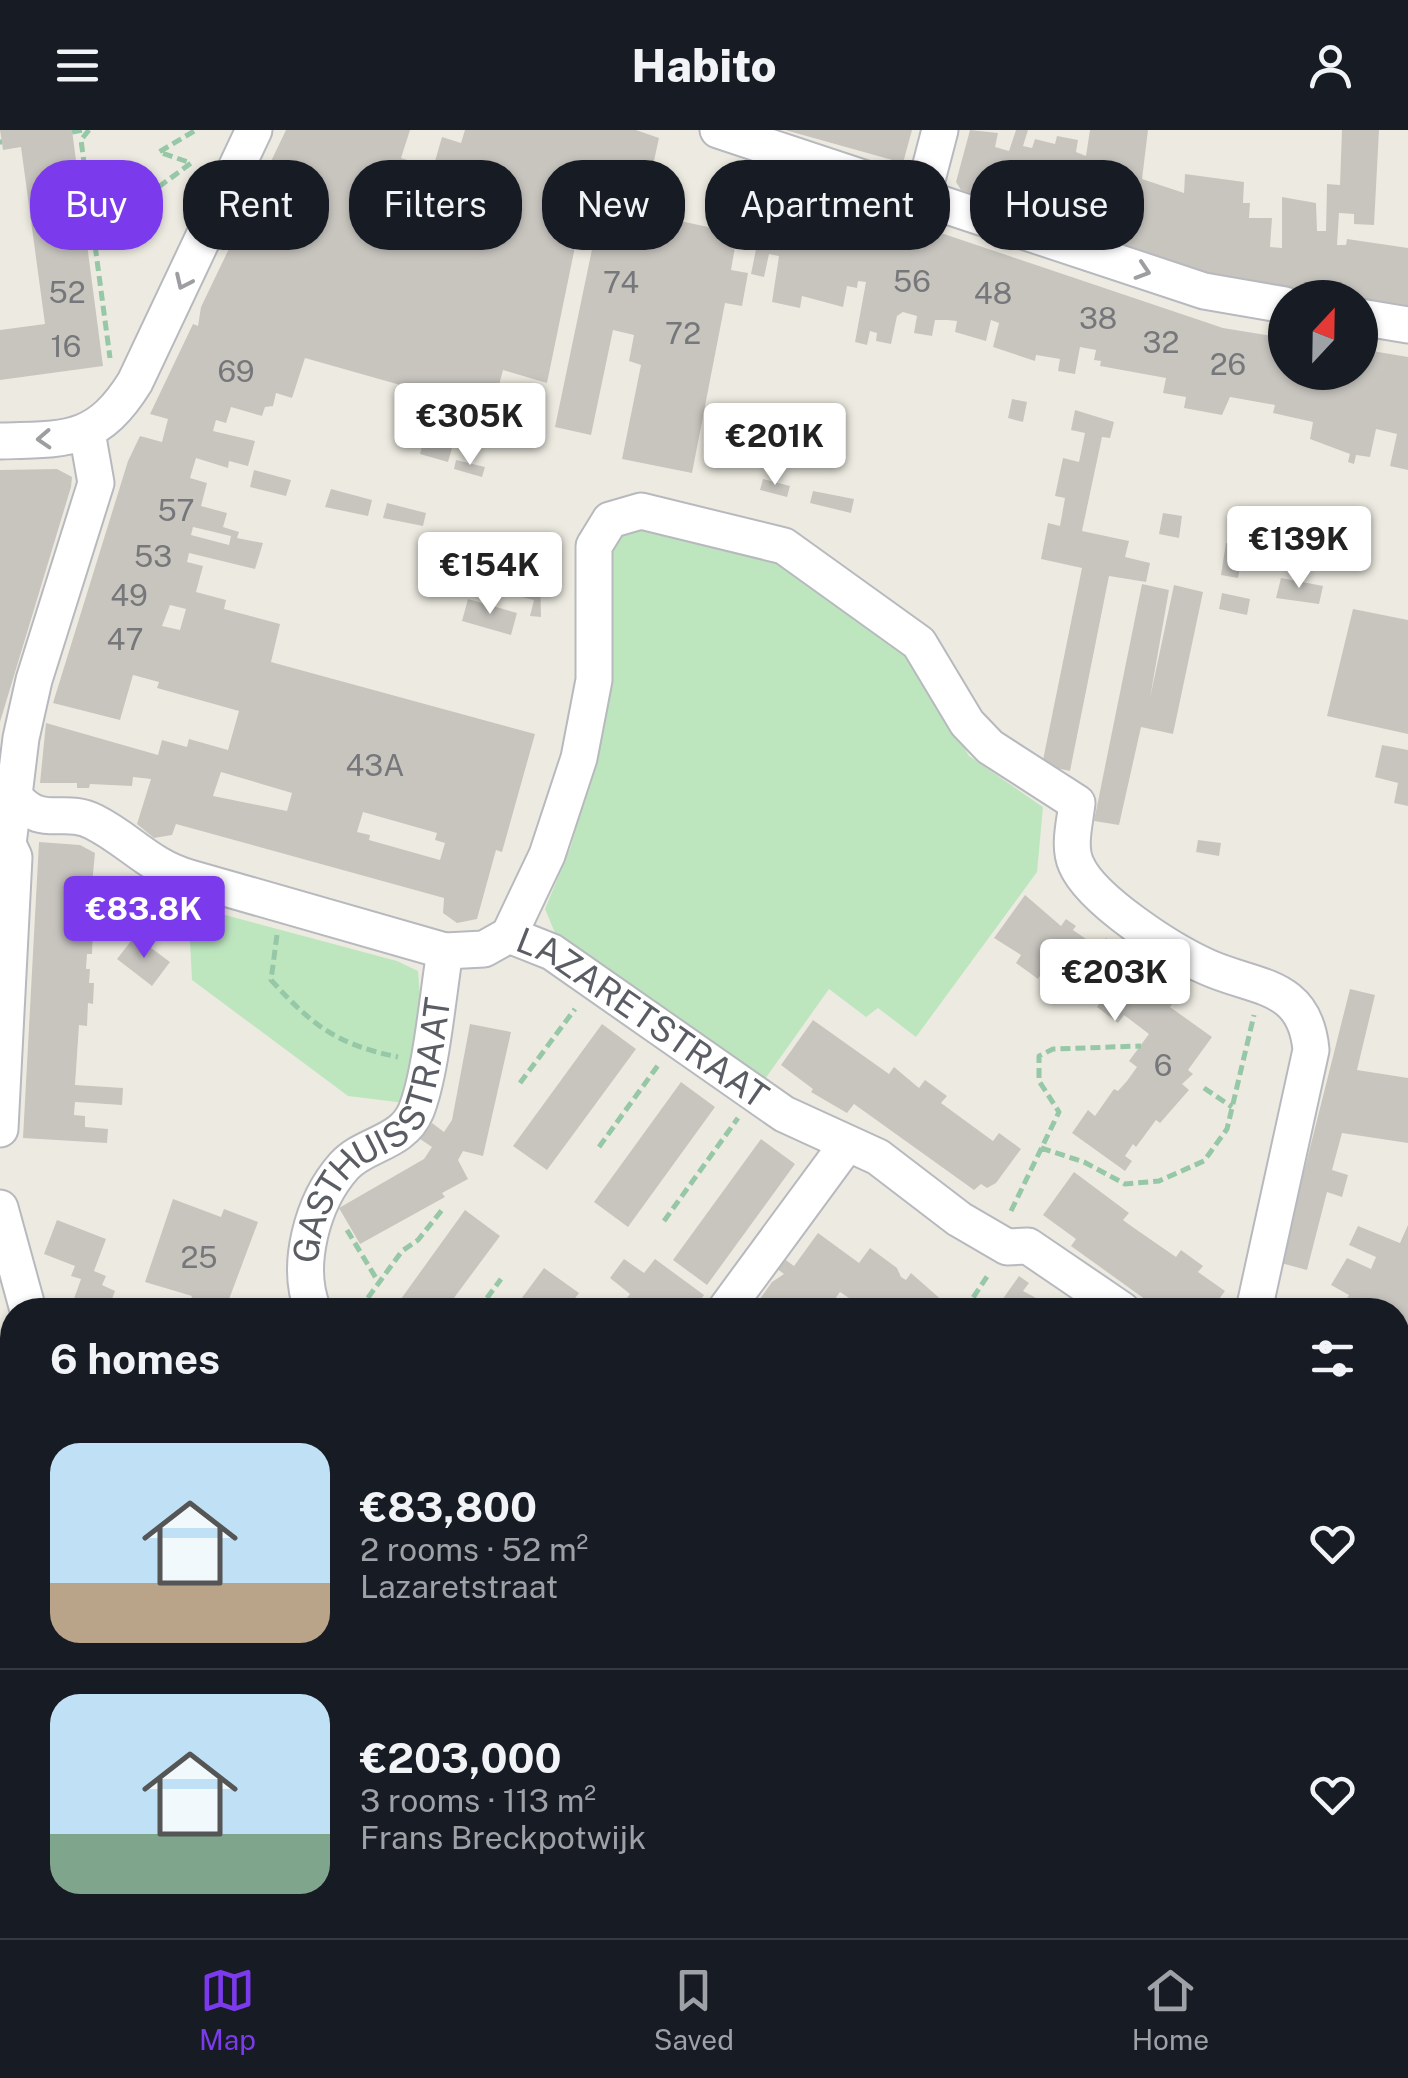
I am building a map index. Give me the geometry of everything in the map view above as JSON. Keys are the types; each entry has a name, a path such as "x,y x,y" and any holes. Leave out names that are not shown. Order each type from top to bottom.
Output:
{"street":[{"path":"0,441 58,439 88,432 118,411 136,382 254,130"},
{"path":"718,130 805,160"},
{"path":"932,160 940,130"},
{"path":"950,209 1204,291 1268,302"},
{"path":"1378,320 1408,325"},
{"path":"0,1129 14,856 8,844 7,798 34,680 96,483 88,432"},
{"path":"509,935 547,855 580,758 594,680 594,546 610,520 642,511 784,546 918,644 966,723 990,747 1077,803 1072,848 1088,886 1192,960 1284,996 1303,1016 1311,1050 1257,1298"},
{"name":"LAZARETSTRAAT","path":"7,798 40,815 73,815 95,822 160,870 445,951 484,948 509,935 552,952 754,1096 878,1157 959,1219 1008,1247 1028,1246 1104,1298"},
{"name":"GASTHUISSTRAAT","path":"308,1298 303,1262 325,1195 346,1164 398,1135 410,1122 426,1059 445,951"},
{"path":"735,1298 846,1144"},
{"path":"0,1208 25,1298"}],"path":[{"path":"72,132 86,130"},
{"path":"84,160 81,140 86,130"},
{"path":"163,183 190,163 158,152 196,130"},
{"path":"96,250 118,411"},
{"path":"277,936 271,980 308,1021 344,1044 426,1059"},
{"path":"1042,1148 1084,1162 1125,1184 1159,1180 1204,1161 1227,1129 1264,986"},
{"path":"520,1083 563,1027"},
{"path":"599,1147 676,1040"},
{"path":"972,1298 1008,1247 1009,1214 1059,1112 1038,1082 1039,1056 1053,1049 1140,1046"},
{"path":"1204,1088 1232,1108"},
{"path":"664,1220 754,1096"},
{"path":"325,1195 379,1283"},
{"path":"368,1298 442,1210"},
{"path":"487,1298 500,1279"}],"green space":[{"path":"645,524 784,557 909,653 969,756 1043,807 1037,872 916,1037 878,1008 866,1017 829,989 760,1086 570,949 555,933 545,909 571,846 596,752 606,557 617,537"},
{"path":"188,905 397,961 418,971 422,1023 405,1103 348,1096 192,980"}],"building":[{"path":"0,130 72,130 76,160 30,160 30,213 21,147 3,150"},
{"path":"286,130 410,130 401,158 407,160 349,160 349,250 522,250 522,160 435,160 442,137 461,143 465,130 636,130 659,138 654,160 542,160 542,250 574,250 547,383 503,370 492,411 305,358 292,398 276,393 273,406 265,407 262,416 231,407 226,423 216,420 213,431 255,441 248,466 229,461 228,468 196,458 190,478 207,483 201,506 227,513 223,527 239,532 237,538 263,543 255,569 189,553 187,562 203,566 196,592 226,600 224,609 280,624 271,662 535,734 502,852 496,850 477,919 457,923 443,913 444,898 176,824 172,835 154,838 137,824 151,779 133,777 132,786 90,784 89,788 77,788 77,783 40,783 46,723 158,755 162,740 187,747 189,739 228,750 239,711 157,688 159,682 133,675 120,720 53,703 128,461 140,436 162,442 168,419 150,414 193,324 198,326 201,307 228,250 329,250 329,160 272,160","holes":["193,527 231,536 229,545 191,535","170,605 186,609 180,630 162,626","221,772 292,793 287,811 213,796","363,812 437,833 435,840 445,843 440,860 369,840 370,835 357,832"]},
{"path":"785,130 912,130 904,160"},
{"path":"970,130 998,133 995,147 1009,151 1016,130 1028,130 1023,146 1032,148 1035,139 1055,144 1057,136 1078,140 1076,152 1086,156 1090,130 1148,130 1144,163 970,160 970,193 961,190 956,182"},
{"path":"1342,130 1379,130 1374,225 1354,224 1354,214 1339,213 1337,245 1346,245 1347,239 1408,248 1408,310 1378,306 1378,280 1268,280 1268,288 1242,284 1140,250 1144,250 1144,180 1184,193 1185,174 1244,182 1243,203 1250,203 1249,218 1272,218 1270,247 1282,248 1282,197 1316,203 1317,231 1326,231 1327,184 1340,185"},
{"path":"685,222 705,226 705,250 734,250 731,270 748,273 742,306 725,303 692,473 622,459 641,365 629,361 634,335 613,330 591,435 555,427 592,250 685,250"},
{"path":"950,236 970,243 970,250 991,250 1223,328 1268,335 1268,390 1378,390 1378,352 1408,357 1408,470 1390,466 1397,434 1376,429 1370,457 1356,455 1354,464 1348,462 1350,454 1310,439 1313,422 1273,413 1275,405 1230,397 1222,415 1184,408 1186,397 1163,393 1166,378 1100,366 1101,361 1094,360 1096,350 1080,347 1075,374 1058,371 1060,359 1036,355 1035,361 993,347 999,323 991,320 986,341 955,332 957,321 935,320 932,336 914,333 917,316 903,312 897,316 891,344 876,341 877,333 870,331 867,345 855,342 866,282 858,281 857,288 847,286 843,307 802,296 800,308 772,302 779,256 769,254 764,277 751,274 756,250 950,250"},
{"path":"35,250 88,250 103,366 0,380 0,330 45,324"},
{"path":"1012,399 1027,402 1023,422 1008,418"},
{"path":"1075,410 1114,422 1110,438 1102,437 1082,531 1129,541 1125,557 1150,563 1146,582 1109,576 1070,771 1042,765 1082,568 1041,559 1048,523 1060,526 1065,498 1055,496 1063,458 1079,462 1085,433 1071,430"},
{"path":"424,439 452,448 448,462 420,454"},
{"path":"456,460 485,467 482,477 454,469"},
{"path":"57,469 72,477 71,487 0,722 0,470"},
{"path":"254,470 291,480 286,496 250,487"},
{"path":"763,479 790,486 787,497 760,490"},
{"path":"331,489 372,500 368,516 325,507"},
{"path":"813,491 854,499 851,513 810,503"},
{"path":"387,503 426,513 423,526 383,518"},
{"path":"1163,513 1182,516 1179,538 1159,534"},
{"path":"1226,543 1244,547 1238,578 1221,575"},
{"path":"527,568 540,571 541,617 530,616 534,600 506,593 508,585 527,590"},
{"path":"1281,578 1323,586 1319,604 1276,598"},
{"path":"1142,584 1169,590 1150,698 1174,585 1203,592 1173,734 1141,727 1119,825 1094,821"},
{"path":"1222,593 1250,599 1247,615 1219,609"},
{"path":"468,599 517,613 511,635 462,621"},
{"path":"1353,609 1408,620 1408,734 1327,716"},
{"path":"1382,745 1408,750 1408,806 1394,803 1398,783 1375,777"},
{"path":"1198,840 1221,843 1219,856 1196,852"},
{"path":"39,842 80,845 95,853 88,926 93,927 92,954 87,954 86,969 90,969 89,983 94,983 93,1004 88,1003 87,1026 79,1025 75,1085 123,1088 122,1105 75,1102 74,1115 85,1116 85,1127 108,1129 107,1143 23,1138"},
{"path":"1025,895 1061,926 1066,919 1076,926 1073,930 1099,948 1106,938 1142,970 1147,963 1157,970 1154,974 1181,992 1170,1007 1212,1037 1188,1070 1193,1074 1182,1084 1189,1090 1160,1123 1156,1120 1136,1147 1133,1144 1125,1156 1132,1161 1125,1171 1072,1133 1088,1110 1095,1116 1114,1089 1118,1091 1127,1081 1137,1067 1129,1061 1149,1034 1124,1015 1118,1023 1097,1007 1102,999 1076,982 1069,991 1043,971 1038,979 1016,963 1021,955 994,938"},
{"path":"135,936 170,962 152,986 117,959"},
{"path":"1350,989 1375,995 1357,1070 1408,1078 1408,1143 1342,1133 1332,1170 1348,1175 1342,1197 1327,1192 1307,1270 1281,1263"},
{"path":"813,1020 889,1074 894,1067 919,1088 925,1080 947,1096 941,1103 993,1141 999,1133 1021,1149 996,1183 987,1188 981,1184 974,1190 854,1104 847,1113 811,1092 813,1089 781,1065"},
{"path":"470,1024 511,1032 483,1156 463,1151 458,1160 468,1179 442,1193 445,1197 360,1244 339,1208 424,1159 432,1147 420,1139 432,1123 444,1132 452,1120"},
{"path":"602,1024 636,1049 547,1170 513,1146"},
{"path":"681,1082 715,1107 628,1227 594,1202"},
{"path":"761,1139 795,1164 707,1285 673,1260"},
{"path":"1074,1172 1129,1213 1123,1220 1176,1257 1181,1250 1203,1266 1198,1272 1225,1291 1220,1298 1143,1298 1071,1246 1076,1239 1043,1215"},
{"path":"173,1199 221,1217 224,1209 258,1222 230,1298 191,1298 145,1282"},
{"path":"465,1210 500,1236 454,1298 402,1298"},
{"path":"57,1220 106,1239 94,1271 106,1276 102,1285 115,1291 112,1298 74,1298 81,1279 71,1276 75,1266 44,1254"},
{"path":"1408,1225 1408,1298 1347,1298 1349,1295 1331,1285 1347,1258 1371,1269 1376,1257 1349,1245 1358,1226 1400,1243"},
{"path":"818,1233 859,1263 870,1248 897,1268 901,1277 906,1280 911,1273 939,1298 849,1298 840,1292 836,1298 761,1298 784,1274 776,1268 783,1258 794,1266"},
{"path":"624,1259 644,1273 655,1259 704,1295 627,1298 630,1294 610,1278"},
{"path":"544,1268 579,1293 575,1298 522,1298"},
{"path":"1019,1276 1029,1283 1023,1291 1036,1298 1003,1298"}]}
